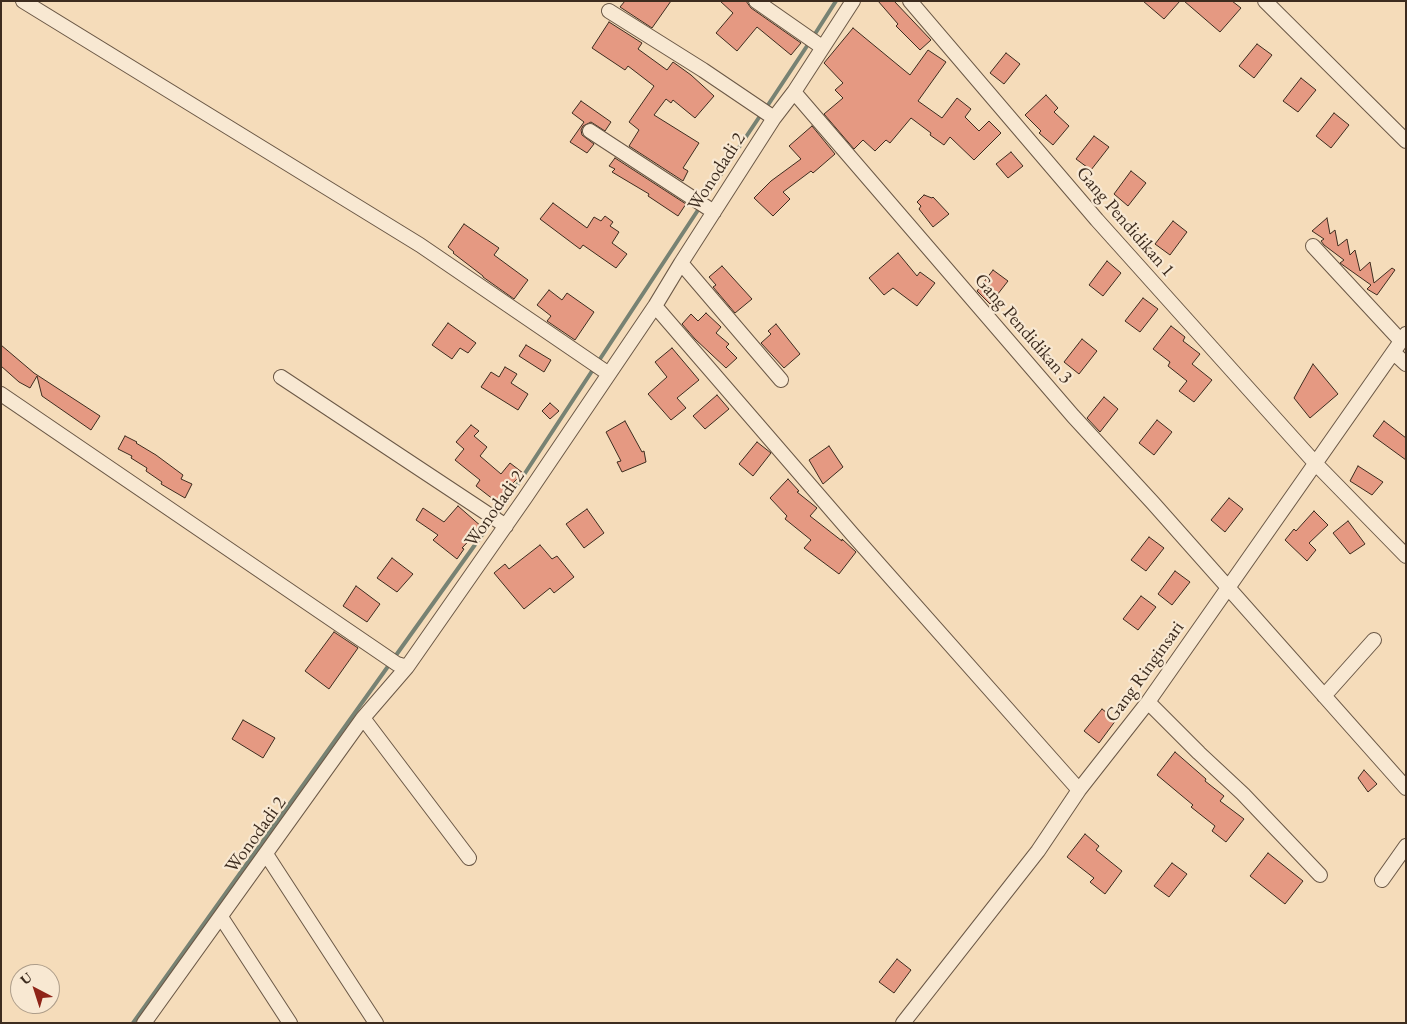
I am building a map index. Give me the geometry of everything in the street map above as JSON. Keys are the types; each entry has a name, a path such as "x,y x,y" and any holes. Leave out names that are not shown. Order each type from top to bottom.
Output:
{"street":[{"path":"23,1 420,245 609,373"},
{"path":"756,1 822,47"},
{"name":"Wonodadi 2","path":"144,1023 504,525 655,306 774,118 794,92 853,1"},
{"name":"Gang Pendidikan 1","path":"910,1 1097,220 1316,464 1406,556"},
{"path":"1265,1 1406,141"},
{"path":"609,11 703,70 774,118"},
{"name":"Gang Pendidikan 3","path":"794,92 1073,416 1406,788"},
{"path":"590,131 714,212"},
{"path":"1313,246 1404,338"},
{"path":"681,263 781,380"},
{"path":"655,306 840,520 1079,790"},
{"name":"Gang Ringinsari","path":"903,1023 1038,851 1079,790 1148,702 1404,338"},
{"path":"1394,353 1406,364"},
{"path":"281,377 504,525"},
{"path":"1,394 402,666"},
{"path":"1324,696 1374,640"},
{"path":"1148,702 1243,794 1320,876"},
{"path":"363,718 469,858"},
{"path":"1382,880 1406,846"},
{"path":"266,854 376,1023"},
{"path":"221,916 290,1023"}],"building":[{"path":"625,1 671,1 652,28 620,7"},
{"path":"720,1 746,1 751,8 801,43 791,55 757,27 737,51 716,33 733,13"},
{"path":"878,1 894,1 931,40 920,50 896,26 898,24"},
{"path":"1143,1 1180,1 1164,19"},
{"path":"1184,1 1232,1 1241,8 1220,32"},
{"path":"609,22 642,43 638,49 667,70 673,62 714,96 695,118 673,100 671,103 666,99 654,115 699,143 683,168 688,171 683,181 629,146 639,130 629,122 654,86 628,66 625,70 592,48"},
{"path":"853,28 910,75 928,50 946,62 918,101 942,118 957,98 971,109 965,117 979,131 989,121 1001,133 974,160 950,137 944,145 911,118 890,143 886,140 875,151 863,140 854,149 824,114 843,98 835,90 843,83 824,63"},
{"path":"1257,44 1272,55 1254,78 1239,66"},
{"path":"1006,53 1020,64 1004,84 990,73"},
{"path":"1301,78 1316,90 1298,112 1283,101"},
{"path":"1046,95 1058,108 1054,112 1069,126 1053,145 1039,133 1041,131 1025,115"},
{"path":"581,101 611,122 605,131 591,122 583,126 581,130 582,135 594,144 587,153 570,142 584,122 572,113"},
{"path":"1334,113 1349,125 1331,148 1316,136"},
{"path":"812,126 835,154 813,173 811,171 783,192 790,199 773,216 754,198 771,181 801,159 789,146"},
{"path":"1094,136 1109,147 1091,170 1076,159"},
{"path":"1011,152 1023,166 1008,178 996,164"},
{"path":"615,158 686,204 678,216 648,196 649,194 612,172 615,169 609,166"},
{"path":"1131,171 1146,183 1128,206 1114,194"},
{"path":"924,195 933,197 949,214 933,227 919,209 921,206 917,202"},
{"path":"553,203 587,228 594,217 601,221 605,216 613,222 610,226 619,232 612,243 627,254 616,268 583,245 580,249 540,219"},
{"path":"1327,218 1330,234 1335,230 1338,246 1347,239 1350,255 1355,250 1360,271 1370,262 1374,283 1392,268 1395,270 1377,295 1367,289 1371,285 1340,263 1344,260 1324,245 1321,241 1324,239 1312,231"},
{"path":"1173,221 1187,232 1170,255 1155,244"},
{"path":"464,224 499,248 494,255 528,280 514,299 483,277 448,247"},
{"path":"898,253 917,276 920,272 935,283 917,306 893,288 884,295 869,278"},
{"path":"1107,261 1121,273 1103,296 1089,285"},
{"path":"722,266 752,299 735,313 713,287 716,285 709,277"},
{"path":"993,270 1008,281 990,304 977,291"},
{"path":"549,290 562,300 567,293 594,312 575,340 547,321 551,316 537,305"},
{"path":"1143,298 1158,309 1140,332 1125,321"},
{"path":"706,313 721,327 716,333 729,344 726,347 737,358 726,368 682,324 691,314 698,321"},
{"path":"448,323 476,343 468,353 460,348 452,359 432,345"},
{"path":"776,324 800,354 784,368 761,343 771,334 768,331"},
{"path":"1171,326 1185,337 1183,341 1200,354 1192,364 1212,380 1194,402 1179,391 1187,381 1168,366 1170,362 1153,349"},
{"path":"1082,339 1097,351 1079,374 1064,362"},
{"path":"1,345 34,373 100,416 91,430 42,396 37,376 30,388 19,382 1,366"},
{"path":"526,345 551,360 544,372 519,356"},
{"path":"672,348 699,380 677,398 686,408 671,420 648,394 667,377 655,362"},
{"path":"1313,364 1338,394 1310,418 1294,398"},
{"path":"505,367 517,374 511,383 528,394 518,410 481,387 491,372 499,377"},
{"path":"717,395 729,409 705,429 693,416"},
{"path":"1104,397 1118,409 1100,432 1087,418"},
{"path":"550,403 559,411 550,419 542,411"},
{"path":"1157,420 1172,432 1154,455 1139,443"},
{"path":"625,421 642,452 644,451 646,462 622,472 617,462 621,461 606,432"},
{"path":"1384,421 1406,438 1406,460 1373,436"},
{"path":"471,425 479,431 474,436 487,447 480,456 501,474 510,463 523,473 498,503 476,486 480,480 455,460 464,449 456,442"},
{"path":"125,436 156,455 183,475 181,479 192,484 185,498 161,484 162,482 146,471 147,468 131,458 132,456 118,449"},
{"path":"757,442 771,453 753,476 739,464"},
{"path":"829,446 843,467 823,484 809,460"},
{"path":"1358,466 1383,482 1372,495 1350,481"},
{"path":"788,479 799,491 797,492 817,508 810,516 842,541 842,539 856,552 839,574 804,548 811,540 785,519 787,516 770,498"},
{"path":"1229,498 1243,509 1225,532 1211,520"},
{"path":"458,506 482,527 462,548 464,549 457,559 433,540 438,535 416,520 423,508 444,522"},
{"path":"587,509 604,533 584,548 566,524"},
{"path":"1314,511 1328,525 1309,543 1316,550 1307,561 1285,540"},
{"path":"1348,521 1365,544 1350,554 1333,533"},
{"path":"1149,537 1164,548 1146,571 1131,560"},
{"path":"540,545 552,559 557,556 574,577 554,593 550,588 524,609 494,573 505,564 509,569"},
{"path":"392,558 413,574 397,592 377,578"},
{"path":"1175,571 1190,582 1172,605 1158,594"},
{"path":"356,586 380,604 367,622 343,606"},
{"path":"1141,596 1156,607 1138,630 1123,619"},
{"path":"334,632 358,648 329,689 305,671"},
{"path":"1102,709 1116,720 1099,743 1084,731"},
{"path":"243,720 275,738 263,758 232,739"},
{"path":"1175,752 1206,779 1205,781 1224,796 1220,801 1244,819 1226,842 1212,831 1215,826 1191,807 1193,805 1157,775"},
{"path":"1364,770 1377,784 1368,792 1358,778"},
{"path":"1085,834 1099,846 1096,850 1122,871 1105,894 1090,882 1094,878 1067,857"},
{"path":"1268,853 1303,881 1285,904 1250,876"},
{"path":"1172,863 1187,874 1169,897 1154,886"},
{"path":"897,959 911,970 894,993 879,982"}],"waterway":[{"path":"813,37 836,1"},
{"path":"766,108 809,43"},
{"path":"703,201 762,113"},
{"path":"598,362 700,207"},
{"path":"133,1023 512,493 594,368"}]}
